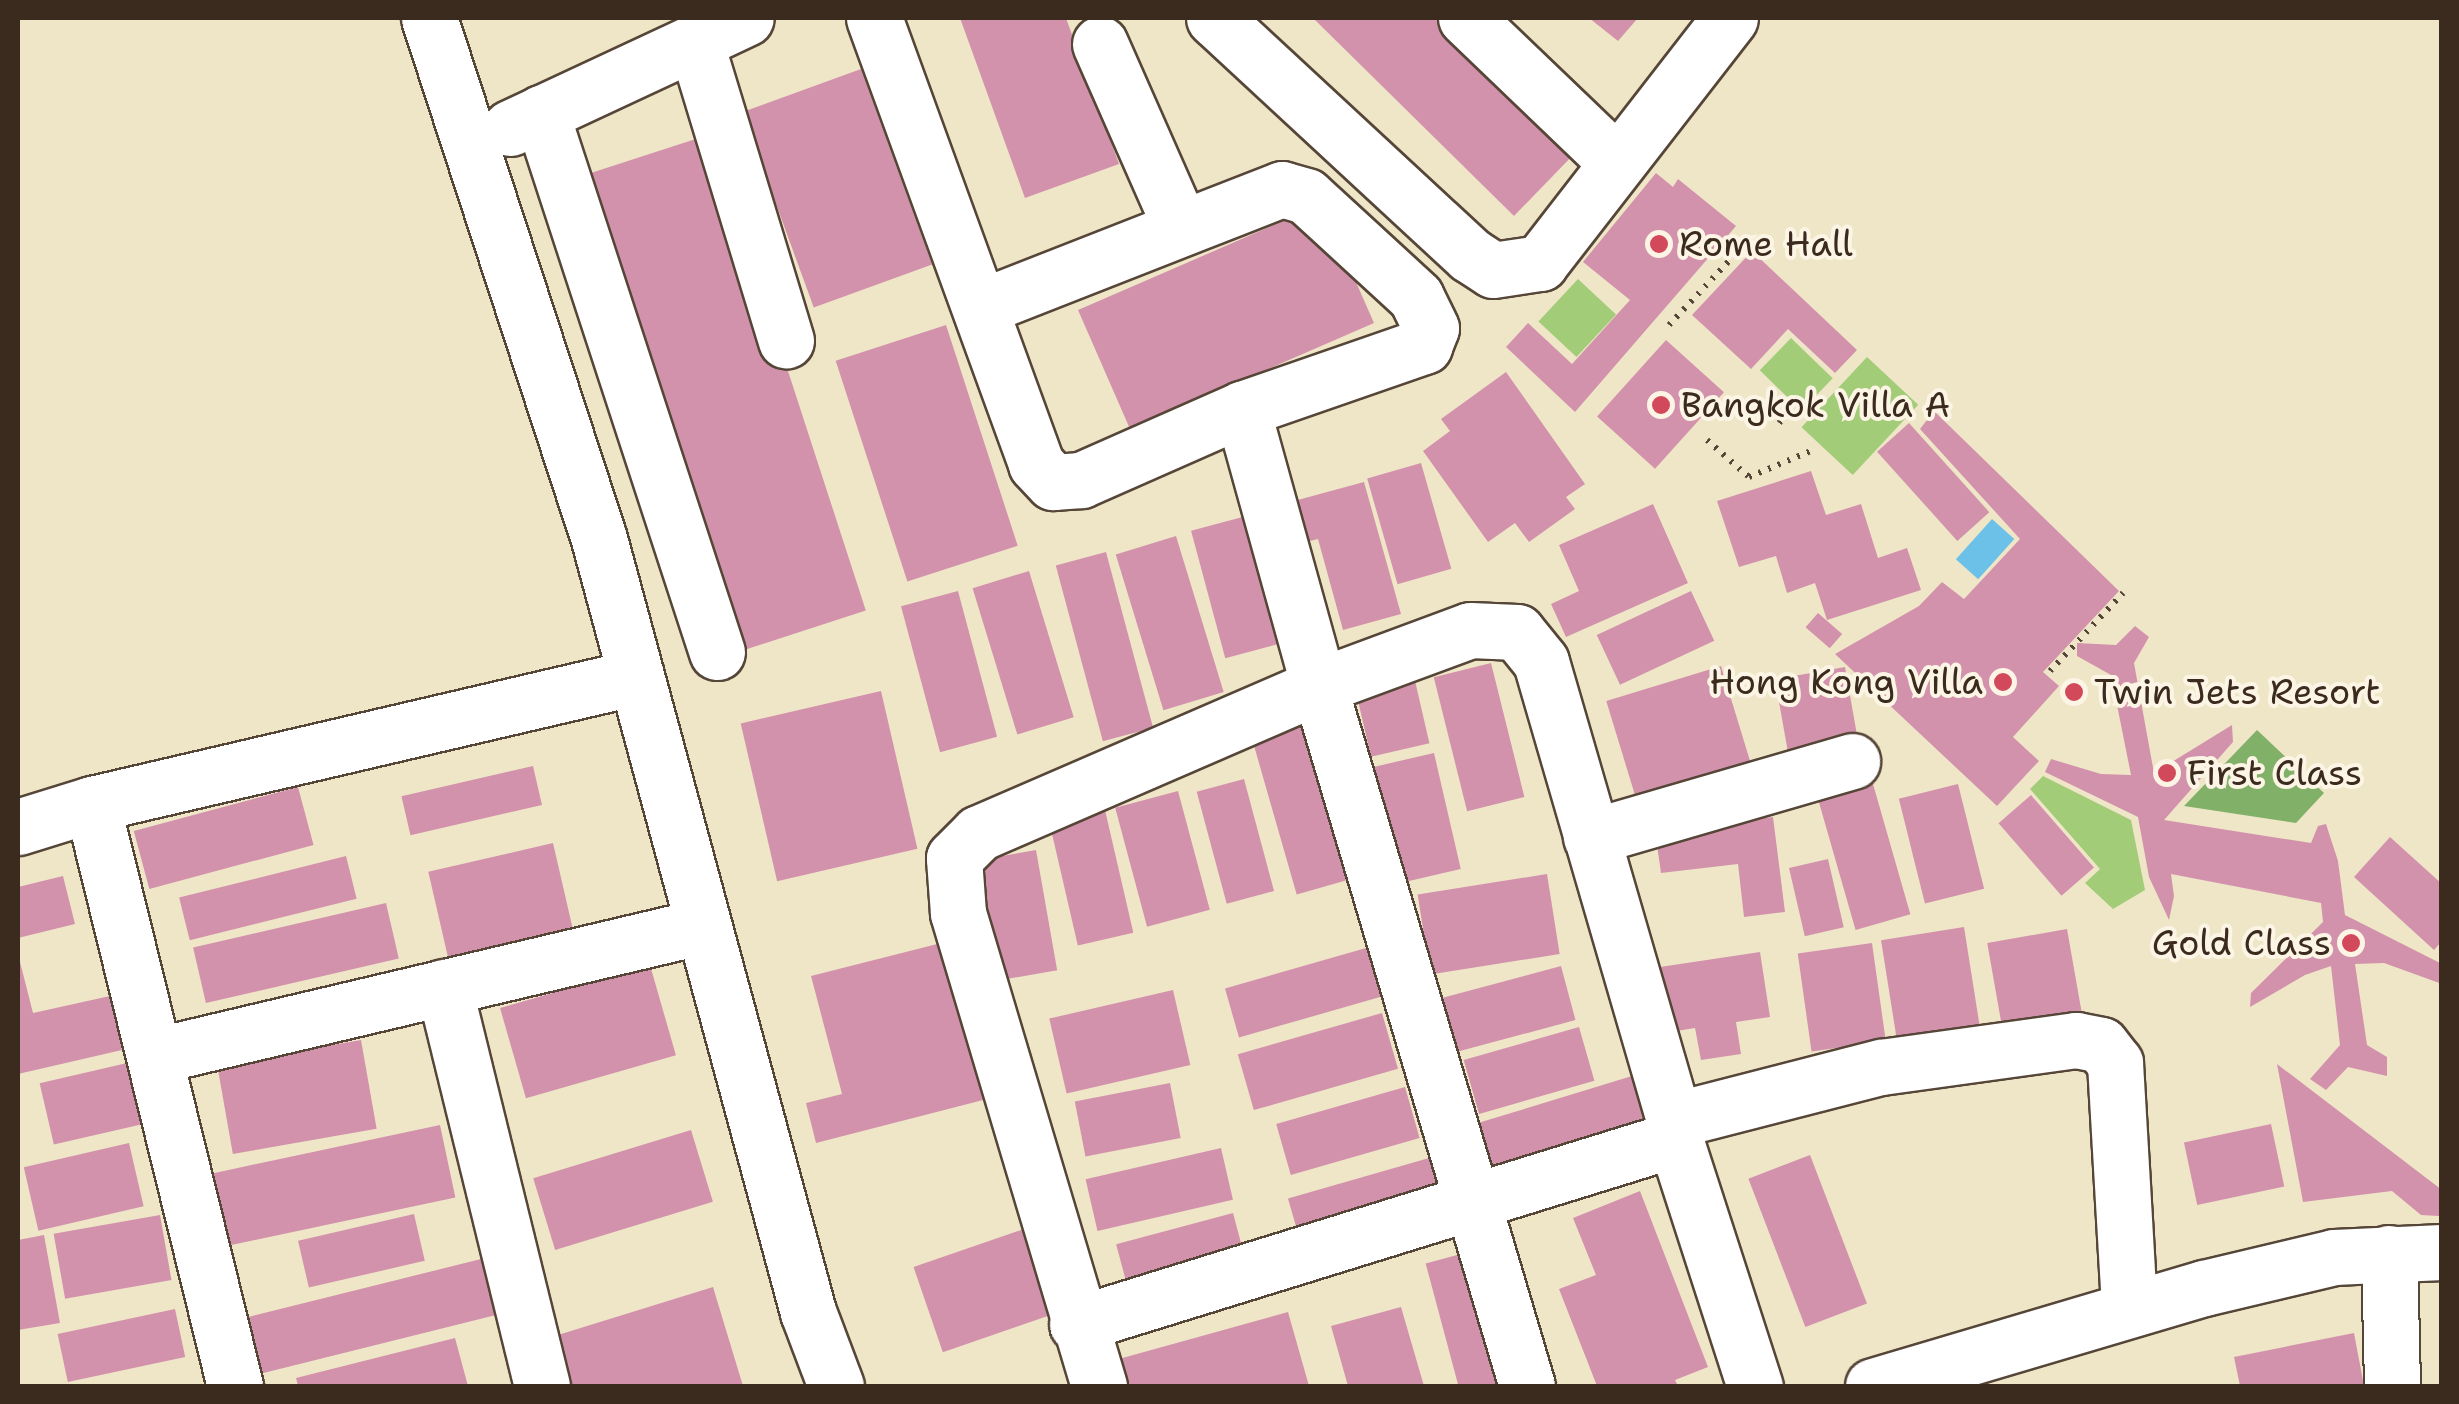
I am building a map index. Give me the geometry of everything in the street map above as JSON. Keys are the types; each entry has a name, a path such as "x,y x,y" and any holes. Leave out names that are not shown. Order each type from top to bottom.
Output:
{"street":[{"path":"428,18 598,539 808,1312 836,1386"},
{"path":"470,146 746,18"},
{"path":"874,18 1036,464 1053,482 1081,480 1242,409 1424,346 1431,328 1416,297 1306,196 1282,189 981,306"},
{"path":"1214,18 1470,254 1493,270 1540,263 1730,18"},
{"path":"1466,18 1618,163"},
{"path":"694,42 786,340"},
{"path":"1100,44 1181,228"},
{"path":"541,114 717,652"},
{"path":"1242,409 1319,686 1527,1386"},
{"path":"1099,1386 1077,1324 958,913 954,858 979,833 1319,686 1470,630 1517,632 1542,662 1675,1130 1755,1386"},
{"path":"18,827 92,804 636,678"},
{"path":"1591,837 1852,761"},
{"path":"92,804 235,1386"},
{"path":"154,1056 703,926"},
{"path":"444,987 542,1386"},
{"path":"1077,1324 1473,1202 1675,1130 1881,1067 2076,1040 2101,1045 2115,1062 2129,1308"},
{"path":"1873,1386 2129,1308 2334,1257 2415,1252 2392,1386"}],"path":[{"path":"1669,325 1743,246"},
{"path":"1779,423 1792,408"},
{"path":"1708,440 1749,477 1812,452"},
{"path":"2050,671 2123,593"}],"green space":[{"path":"1578,279 1616,314 1576,357 1538,321"},
{"path":"1791,338 1833,378 1801,411 1760,370"},
{"path":"1867,357 1918,405 1853,475 1802,427"},
{"path":"2257,730 2324,793 2296,823 2184,806"},
{"path":"2043,776 2131,820 2145,890 2113,909 2085,883 2100,869 2030,789"}],"water":[{"path":"1992,519 2014,539 1978,579 1956,559"}],"building":[{"path":"960,18 1066,18 1119,164 1025,198"},
{"path":"1313,18 1439,18 1576,152 1514,216"},
{"path":"1589,18 1638,18 1618,41"},
{"path":"861,69 932,264 814,308 743,112"},
{"path":"711,134 866,610 740,651 585,175"},
{"name":"Rome Hall","path":"1656,173 1673,187 1678,179 1736,226 1575,412 1506,347 1528,323 1572,364 1630,300 1583,262"},
{"path":"1297,215 1341,248 1374,323 1130,429 1078,310"},
{"path":"1752,251 1857,350 1835,373 1788,329 1751,369 1692,315"},
{"path":"946,325 1018,546 907,581 836,361"},
{"name":"Bangkok Villa A","path":"1666,340 1724,392 1655,469 1597,417"},
{"path":"1506,372 1585,484 1566,497 1575,509 1529,542 1515,523 1488,542 1423,451 1450,431 1441,419"},
{"path":"1934,411 2119,591 2043,672 2059,686 2013,737 2039,761 1997,806 1835,654 1919,606 1942,582 1964,599 2020,539 1920,429"},
{"path":"1909,423 1989,512 1957,541 1877,452"},
{"path":"1421,463 1451,569 1397,584 1367,478"},
{"path":"1811,471 1826,515 1861,504 1878,558 1907,548 1921,590 1827,620 1815,583 1787,593 1776,556 1739,567 1717,501"},
{"path":"1364,482 1401,614 1343,630 1318,539 1306,542 1294,501"},
{"path":"1653,504 1688,583 1566,637 1551,604 1579,591 1559,545"},
{"path":"1250,515 1284,643 1225,658 1191,531"},
{"path":"1176,536 1224,692 1163,710 1116,554"},
{"path":"1106,552 1153,728 1103,741 1056,565"},
{"path":"1029,571 1074,717 1017,735 973,588"},
{"path":"958,591 997,737 940,752 901,606"},
{"path":"1691,591 1714,641 1620,685 1597,635"},
{"path":"1818,613 1842,634 1830,648 1806,627"},
{"path":"2135,626 2149,637 2134,663 2154,773 2232,725 2233,742 2164,820 2311,843 2318,826 2326,824 2338,861 2345,915 2442,964 2442,984 2384,963 2355,964 2367,1045 2387,1057 2387,1076 2348,1067 2326,1090 2310,1079 2340,1045 2331,966 2305,975 2250,1007 2251,993 2323,922 2321,903 2171,874 2174,896 2169,920 2149,877 2138,817 2045,772 2051,759 2101,774 2131,775 2111,675 2077,656 2077,643 2116,645"},
{"path":"1491,663 1524,797 1467,811 1434,677"},
{"path":"1721,666 1751,763 1636,798 1606,701"},
{"path":"1845,667 1859,749 1789,761 1775,679"},
{"path":"1413,672 1429,743 1371,757 1355,685"},
{"path":"881,691 917,849 777,881 741,723"},
{"path":"1310,716 1356,877 1297,895 1250,733"},
{"path":"1434,753 1461,869 1400,883 1374,767"},
{"path":"533,766 542,805 410,835 401,796"},
{"path":"1869,770 1910,914 1856,930 1814,786"},
{"path":"1244,779 1274,891 1227,904 1197,792"},
{"path":"1958,784 1984,889 1925,904 1899,799"},
{"path":"298,787 314,845 149,889 134,831"},
{"path":"1178,791 1210,910 1147,927 1115,808"},
{"path":"2031,795 2094,867 2062,896 1999,823"},
{"path":"1105,810 1133,933 1078,946 1049,823"},
{"path":"1773,817 1785,912 1744,917 1738,864 1661,873 1655,831"},
{"path":"2390,837 2442,884 2442,941 2434,950 2354,877"},
{"path":"553,843 578,952 453,981 428,872"},
{"path":"1036,850 1057,970 998,981 977,860"},
{"path":"346,856 357,899 190,940 179,898"},
{"path":"1828,859 1844,927 1805,936 1789,868"},
{"path":"1547,874 1560,954 1430,974 1418,894"},
{"path":"63,876 75,924 18,938 18,887"},
{"path":"386,903 399,959 206,1003 193,948"},
{"path":"1964,927 1981,1036 1898,1049 1881,940"},
{"path":"2067,929 2082,1017 2003,1031 1987,943"},
{"path":"949,941 991,1098 816,1143 806,1103 842,1094 811,976"},
{"path":"1872,943 1886,1041 1812,1051 1798,953"},
{"path":"1373,946 1387,995 1239,1037 1225,988"},
{"path":"1760,952 1770,1017 1736,1022 1741,1054 1701,1060 1695,1028 1670,1032 1660,967"},
{"path":"18,954 33,1013 110,996 122,1050 18,1074"},
{"path":"650,965 676,1055 526,1098 500,1008"},
{"path":"1561,966 1575,1020 1443,1056 1429,1001"},
{"path":"1173,990 1190,1065 1067,1094 1049,1019"},
{"path":"1382,1013 1398,1069 1254,1110 1238,1054"},
{"path":"1579,1027 1594,1081 1479,1114 1464,1060"},
{"path":"361,1040 377,1129 233,1154 217,1065"},
{"path":"140,1060 154,1121 54,1145 40,1083"},
{"path":"2277,1064 2442,1190 2439,1216 2421,1215 2392,1191 2303,1202"},
{"path":"1632,1076 1650,1136 1490,1185 1471,1125"},
{"path":"1170,1083 1181,1138 1085,1156 1075,1102"},
{"path":"1405,1087 1420,1138 1291,1175 1276,1124"},
{"path":"2271,1124 2284,1187 2197,1205 2184,1143"},
{"path":"440,1125 455,1197 226,1246 211,1174"},
{"path":"691,1130 713,1202 555,1250 533,1178"},
{"path":"129,1143 144,1206 38,1231 24,1167"},
{"path":"1221,1148 1233,1200 1097,1231 1086,1179"},
{"path":"1810,1155 1867,1303 1805,1327 1748,1179"},
{"path":"1436,1156 1449,1202 1301,1245 1288,1198"},
{"path":"1640,1191 1708,1367 1675,1380 1678,1386 1597,1386 1559,1289 1596,1275 1573,1218"},
{"path":"1233,1213 1247,1264 1130,1296 1116,1244"},
{"path":"414,1214 425,1261 309,1288 298,1241"},
{"path":"160,1215 171,1280 65,1299 54,1234"},
{"path":"1027,1228 1056,1313 943,1352 914,1267"},
{"path":"44,1235 60,1323 18,1330 18,1240"},
{"path":"1472,1251 1508,1386 1458,1386 1426,1263"},
{"path":"489,1257 503,1313 259,1374 245,1318"},
{"path":"713,1287 743,1386 559,1386 545,1339"},
{"path":"1401,1307 1424,1386 1348,1386 1331,1326"},
{"path":"175,1309 185,1357 68,1382 58,1334"},
{"path":"1288,1312 1309,1386 1115,1386 1108,1362"},
{"path":"2354,1333 2364,1386 2240,1386 2234,1357"},
{"path":"455,1338 468,1386 298,1386 296,1378"}],"place":[{"name":"Rome Hall","path":"1659,244"},
{"name":"Bangkok Villa A","path":"1661,405"},
{"name":"Hong Kong Villa","path":"2003,682"},
{"name":"Twin Jets Resort","path":"2074,692"},
{"name":"First Class","path":"2167,773"},
{"name":"Gold Class","path":"2351,943"}]}
